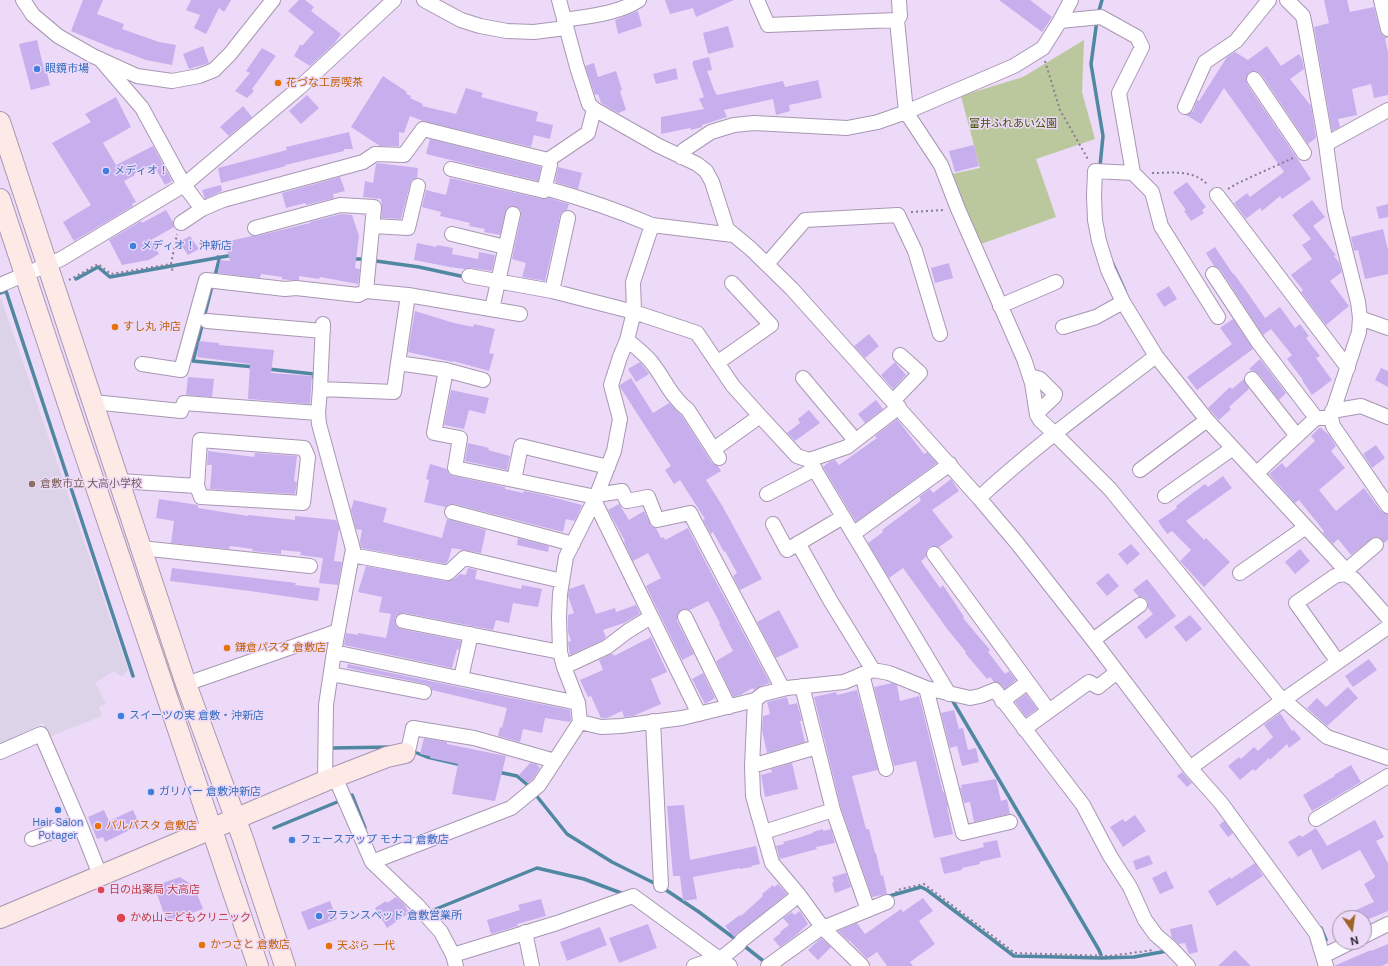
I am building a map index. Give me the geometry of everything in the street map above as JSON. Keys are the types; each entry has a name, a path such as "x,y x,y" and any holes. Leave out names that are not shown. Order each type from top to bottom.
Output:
{"street":[{"path":"23,0 33,15 58,36 100,59 138,76 172,80 199,76 214,70 230,54 272,0"},
{"path":"0,285 47,266 184,185 298,88 394,0"},
{"path":"424,0 461,20 480,26 507,31 534,32 603,14 632,5 639,0"},
{"path":"559,0 589,104 594,110 682,154 702,167 709,176 715,189 727,229 751,249 770,261 802,300 897,400 950,464 981,496 1017,544 1095,639 1117,672 1221,803 1316,933 1324,961 1340,950"},
{"path":"757,0 768,25 897,20"},
{"path":"899,0 900,16 897,20 910,110 941,165 958,209 1004,304 1030,376 1038,416 1051,435 1115,494 1282,701 1327,737 1388,758"},
{"path":"682,154 711,132 734,125 754,123 847,128 878,122 910,110 1014,66 1043,48 1071,0"},
{"path":"1185,107 1205,62 1236,41 1268,0"},
{"path":"1287,0 1302,16 1326,144 1335,210 1358,302 1360,318 1359,332 1332,414 1333,426 1388,506"},
{"path":"1381,0 1388,29"},
{"path":"1060,21 1098,17 1137,37 1142,47 1119,93 1133,173 1152,192 1161,226 1218,317"},
{"path":"100,59 142,108 184,185 202,209"},
{"path":"1254,79 1304,153"},
{"path":"181,222 202,209 223,200 363,162 375,154 404,156 423,129 548,160 588,133 594,110"},
{"path":"1326,144 1388,110"},
{"path":"0,122 186,684 235,819 285,966"},
{"path":"451,169 544,191 550,165 548,160"},
{"path":"1133,173 1095,171 1095,220 1098,241 1108,270 1123,302 1156,356 1207,420 1233,448 1260,471 1306,527 1341,565 1349,569 1354,578 1388,618"},
{"path":"373,226 408,228 418,186"},
{"path":"545,187 632,217 652,226 733,235"},
{"path":"1217,195 1348,368"},
{"path":"0,199 24,275 258,966"},
{"path":"255,228 340,205 374,207 366,291"},
{"path":"492,309 513,214"},
{"path":"770,261 805,220 898,215 915,251 940,334"},
{"path":"552,292 568,218"},
{"path":"372,862 511,808 539,785 580,722 578,703 564,667 560,652 559,617 562,581 566,557 596,497 614,451 620,418 611,385 627,340 634,312 633,282 652,226"},
{"path":"452,234 505,247"},
{"path":"1213,274 1258,342 1316,418"},
{"path":"469,276 498,283 552,292 634,312 697,333 733,386 797,456 812,465 949,694"},
{"path":"142,364 181,370 206,280 358,295 366,291 408,296 520,314"},
{"path":"1004,304 1056,282"},
{"path":"717,363 771,325 732,283"},
{"path":"320,389 394,392 408,296"},
{"path":"1063,327 1096,317 1123,302"},
{"path":"1360,318 1388,328"},
{"path":"207,321 323,328 318,424 353,550 334,652 326,705 330,779 344,799 372,862 417,905 441,932 455,960 525,932 556,923 633,896 730,966"},
{"path":"627,340 638,348 652,362 669,389 688,410 717,454 760,416"},
{"path":"767,494 812,465 847,447 897,400 920,373 900,355"},
{"path":"981,496 1010,469 1051,435 1156,356"},
{"path":"398,364 446,370 483,380"},
{"path":"446,370 434,433 460,438 455,468 596,497 622,491 627,501 648,497 657,520 690,513 783,689"},
{"path":"1030,376 1040,379 1055,394 1038,416"},
{"path":"803,378 855,440"},
{"path":"1252,379 1298,436"},
{"path":"93,402 181,411 184,403 318,413"},
{"path":"1260,471 1316,418 1361,406 1388,417"},
{"path":"1140,470 1207,420"},
{"path":"200,440 304,448 308,457 303,502 201,497 197,486 200,440"},
{"path":"514,480 521,446 608,467"},
{"path":"1165,496 1233,448"},
{"path":"853,534 950,464"},
{"path":"119,481 197,486"},
{"path":"596,497 651,617 699,714"},
{"path":"452,512 573,544"},
{"path":"773,524 787,550 843,517"},
{"path":"1240,573 1306,527"},
{"path":"798,543 830,600 867,672 886,769"},
{"path":"1338,662 1296,602 1335,576 1349,569 1376,545"},
{"path":"141,548 310,566"},
{"path":"934,554 1049,711"},
{"path":"352,555 448,573 464,558 562,581"},
{"path":"1095,639 1140,605"},
{"path":"564,667 607,647 628,631 651,617"},
{"path":"685,617 729,707"},
{"path":"403,621 560,652"},
{"path":"1193,766 1282,701 1388,627"},
{"path":"186,684 338,631"},
{"path":"461,678 471,634"},
{"path":"334,652 578,703"},
{"path":"580,722 601,727 621,726 682,718 755,700 763,694 783,689 844,682 867,672 889,673 926,688 970,698 980,696 994,690 1083,805 1110,856 1130,886 1145,920 1156,935 1188,966"},
{"path":"1024,729 1089,682 1098,687 1117,672"},
{"path":"331,674 424,692"},
{"path":"1002,701 1028,682"},
{"path":"802,686 833,810 868,910"},
{"path":"926,688 963,833 1010,822"},
{"path":"755,700 752,766 753,796 772,863 799,895 823,928 862,966"},
{"path":"653,721 661,885"},
{"path":"0,918 330,779 387,757 405,753 409,747 413,728 474,738 555,760"},
{"path":"0,752 41,734 100,875"},
{"path":"752,766 817,747"},
{"path":"1316,819 1388,776"},
{"path":"764,832 833,810"},
{"path":"32,839 79,822"},
{"path":"694,966 724,956 799,895"},
{"path":"768,966 818,930 868,910 892,897"},
{"path":"1372,932 1388,924"},
{"path":"525,932 532,966"}],"path":[{"path":"1043,48 1060,110 1095,171"},
{"path":"1133,173 1188,173 1203,180 1217,195 1238,182 1304,153"},
{"path":"898,215 958,209"},
{"path":"173,273 171,265 181,222"},
{"path":"68,280 98,264 111,274 171,265"},
{"path":"892,897 897,890 924,884 1015,953 1109,956 1141,953 1170,947"}],"shaded area":[{"name":"倉敷市立 大高小学校","path":"1,298 128,670 122,677 114,671 95,683 106,703 99,707 102,716 49,737 43,723 0,745 0,299"}],"green space":[{"name":"富井ふれあい公園","path":"1084,40 1082,92 1095,139 1036,159 1056,217 981,244 966,211 952,174 980,168 961,96 1023,77"}],"building":[{"path":"83,0 103,0 97,14 124,24 122,29 159,42 176,45 172,65 146,60 71,31"},
{"path":"191,0 231,0 224,12 219,8 206,34 194,28 200,15 186,10"},
{"path":"299,0 305,0 314,7 311,11 341,34 334,44 310,66 294,56 300,45 303,45 314,32 288,11"},
{"path":"665,0 734,0 696,17 693,8 670,14"},
{"path":"999,0 1030,0 1052,17 1042,32"},
{"path":"1324,0 1347,0 1350,12 1374,7 1380,31 1382,35 1388,37 1385,39 1388,52 1388,95 1374,98 1371,84 1352,89 1357,115 1338,119 1340,127 1332,131 1314,27 1329,23"},
{"path":"638,11 642,26 618,34 615,20"},
{"path":"728,26 734,47 708,54 703,33"},
{"path":"37,40 44,69 46,69 50,85 31,90 19,44"},
{"path":"203,46 209,63 189,69 183,54"},
{"path":"1267,46 1281,66 1299,54 1302,59 1304,69 1290,79 1311,106 1316,138 1308,144 1261,74 1254,71 1249,72 1246,79 1247,84 1311,179 1282,199 1280,196 1262,211 1260,208 1246,219 1234,203 1247,193 1250,197 1284,172 1224,88 1201,124 1186,115 1193,111 1197,100 1199,101 1227,57 1235,52 1248,60"},
{"path":"262,48 276,56 252,89 254,91 247,98 235,91 250,73 246,71"},
{"path":"709,57 712,70 707,71 717,95 783,81 785,87 818,80 822,98 789,105 790,111 776,115 773,99 724,110 727,117 702,125 702,127 661,134 661,117 704,109 699,99 704,97 692,63 693,61"},
{"path":"594,63 598,77 616,71 626,110 618,113 601,103 598,94 595,95 585,66"},
{"path":"676,68 678,79 656,84 653,74"},
{"path":"383,76 407,92 406,94 411,96 410,98 423,104 422,106 456,114 466,88 483,93 481,97 538,112 536,121 553,125 550,139 534,135 531,147 423,121 410,116 404,133 399,132 399,146 380,146 351,127"},
{"path":"307,95 319,108 301,124 289,111"},
{"path":"116,97 131,127 103,143 116,165 153,146 172,181 165,185 153,164 134,174 135,175 124,181 136,202 132,204 133,206 74,241 63,222 91,205 52,143 91,122 85,114"},
{"path":"243,106 252,117 229,136 220,127"},
{"path":"349,132 353,149 344,149 344,151 285,165 286,166 221,183 218,168 287,150 286,147"},
{"path":"430,139 541,167 538,181 426,154"},
{"path":"974,145 979,166 955,172 949,151"},
{"path":"377,163 418,168 417,178 412,180 410,184 401,219 381,218 381,199 363,197 365,181 373,183"},
{"path":"558,167 582,173 578,189 555,182"},
{"path":"340,177 345,191 333,194 334,198 286,208 282,193"},
{"path":"450,178 542,199 549,198 569,204 567,210 562,212 560,216 545,281 522,277 526,263 512,259 521,216 521,211 518,208 511,206 507,209 500,235 484,232 485,229 469,226 470,223 440,216 441,212 422,207 426,190 446,195"},
{"path":"1187,182 1206,207 1202,210 1204,213 1191,221 1184,211 1186,210 1173,192"},
{"path":"221,185 222,191 205,199 202,190"},
{"path":"1312,200 1325,217 1313,226 1336,255 1334,256 1339,262 1342,272 1330,281 1349,306 1326,325 1301,292 1303,290 1291,275 1312,259 1302,245 1311,239 1292,215"},
{"path":"1388,204 1388,217 1379,219 1376,207"},
{"name":"メディオ！ 沖新店","path":"166,210 173,222 174,227 151,240 159,254 149,260 122,265 109,240 141,221 142,223"},
{"path":"341,214 352,215 359,236 355,268 360,269 358,284 320,277 319,279 299,276 299,280 289,280 282,279 282,277 261,274 260,278 218,273 220,260 230,261 225,242 257,236"},
{"path":"1383,229 1388,250 1388,274 1365,279 1358,250 1354,251 1351,237"},
{"path":"190,236 199,249 188,255 179,242"},
{"path":"417,243 436,247 437,245 453,248 452,254 478,259 479,252 495,255 492,271 471,268 464,269 414,260"},
{"path":"1215,247 1265,318 1280,307 1295,328 1300,324 1309,336 1306,338 1320,356 1316,358 1332,380 1312,395 1287,359 1292,355 1271,329 1263,335 1220,269 1214,266 1206,253"},
{"path":"949,263 953,278 935,283 931,268"},
{"path":"1169,286 1177,299 1164,307 1156,294"},
{"path":"415,311 454,323 473,327 474,324 495,329 489,353 494,354 489,371 453,361 408,352"},
{"path":"1233,319 1253,349 1197,390 1187,377 1232,344 1220,328"},
{"path":"869,334 879,346 865,358 854,346"},
{"path":"199,341 219,343 219,345 274,350 271,373 312,376 310,404 248,399 250,364 197,357"},
{"path":"1260,359 1286,393 1279,400 1259,374 1249,369"},
{"path":"640,362 649,374 636,382 628,369"},
{"path":"895,362 906,375 893,389 881,375"},
{"path":"1381,368 1388,371 1388,387 1375,380"},
{"path":"188,377 214,379 212,397 186,395"},
{"path":"631,378 653,413 669,403 682,416 712,463 718,466 721,471 706,480 723,507 762,579 740,590 733,576 737,573 725,551 724,552 713,532 711,534 703,520 705,519 680,480 674,484 665,470 671,466 620,387 620,385"},
{"path":"1244,379 1249,389 1229,407 1231,409 1219,420 1208,408 1230,387 1232,389"},
{"path":"451,390 489,398 485,414 469,410 464,429 444,425"},
{"path":"876,400 883,409 865,423 858,414"},
{"path":"809,410 820,423 795,441 787,433 800,423 798,419"},
{"path":"897,419 924,454 927,452 937,463 856,522 823,467 829,462 835,460 839,465 877,438 875,436"},
{"path":"1320,427 1329,435 1336,446 1331,451 1345,468 1319,490 1336,511 1364,488 1381,511 1388,514 1388,540 1384,543 1379,537 1374,537 1351,555 1338,539 1333,544 1299,500 1295,503 1269,474 1282,463 1286,468 1315,441 1311,436"},
{"path":"468,443 489,448 488,450 510,456 507,470 465,461"},
{"path":"1376,445 1385,458 1372,468 1363,454"},
{"path":"208,451 254,457 255,453 297,456 294,481 297,482 295,494 210,489 212,465 207,465"},
{"path":"430,464 447,469 449,474 453,476 505,487 505,489 523,493 524,491 544,495 582,505 575,521 566,519 563,532 454,504 449,504 445,507 424,502 429,480 426,479"},
{"path":"1223,476 1232,488 1186,521 1204,540 1206,538 1230,562 1204,587 1180,561 1191,550 1172,531 1167,534 1158,521 1177,508 1176,506 1205,484 1208,487"},
{"path":"951,479 959,491 932,510 953,537 939,547 929,547 926,551 926,557 921,561 940,588 943,585 964,617 963,618 990,650 988,652 1005,674 1009,671 1016,680 1005,689 998,682 994,682 990,677 987,679 965,653 966,652 903,568 889,578 868,543 883,532 882,530 918,503 921,500 919,497 930,489 933,493"},
{"path":"159,499 198,505 198,508 248,516 295,520 295,516 336,520 339,528 334,561 342,562 338,585 319,583 323,558 300,555 301,552 281,550 281,554 252,551 253,549 230,546 229,549 171,543 174,521 156,518"},
{"path":"354,500 387,508 383,522 442,538 447,519 486,530 481,553 452,548 448,561 445,564 361,548 360,541 362,530 356,529 351,510"},
{"path":"619,504 629,520 644,511 651,526 656,528 661,538 664,537 665,540 688,528 770,683 754,690 753,688 733,697 716,661 733,651 708,601 690,610 681,610 678,613 677,621 694,654 682,660 646,586 661,578 648,553 633,561 624,542 625,541 608,510"},
{"path":"518,538 549,546 548,552 517,545"},
{"path":"1131,544 1140,554 1127,565 1118,554"},
{"path":"1300,549 1310,561 1295,574 1285,562"},
{"path":"366,566 447,581 454,579 460,574 466,575 468,568 477,570 475,579 521,589 522,585 542,589 538,607 513,603 509,623 496,620 493,630 405,613 397,615 395,623 397,627 401,629 461,641 459,650 457,649 452,668 344,645 346,633 358,635 358,633 386,638 391,614 379,612 382,597 358,592"},
{"path":"172,568 296,583 295,585 320,588 318,601 170,581"},
{"path":"1108,573 1119,586 1107,596 1096,583"},
{"path":"1147,579 1176,616 1146,639 1137,627 1153,614 1148,608 1147,600 1143,597 1139,597 1133,590"},
{"path":"584,584 596,614 615,608 616,612 636,605 640,614 624,623 603,630 606,637 603,640 570,655 568,642 571,641 568,632 568,615 574,613 568,596 569,589"},
{"path":"779,610 799,647 776,658 757,622"},
{"path":"1190,615 1202,629 1186,642 1174,627"},
{"path":"651,637 667,672 651,679 661,704 633,716 624,717 622,711 607,718 601,718 591,696 588,697 580,680 603,670 599,660 611,654 614,656"},
{"path":"1369,659 1377,670 1353,687 1345,676"},
{"path":"348,664 570,710 571,720 570,722 545,718 542,733 523,729 520,742 498,736 500,727 502,728 507,708 432,690 430,686 426,684 347,668"},
{"path":"703,673 715,698 705,704 692,679"},
{"path":"892,683 897,685 900,701 919,696 948,807 953,834 934,838 916,761 894,766 874,687"},
{"path":"1348,687 1358,698 1327,726 1307,708 1317,698 1326,707"},
{"path":"857,690 878,770 852,776 866,829 869,829 881,876 883,875 887,894 872,897 841,808 814,697 836,692 837,695"},
{"path":"1026,694 1037,709 1026,717 1015,702"},
{"path":"787,697 789,705 797,703 802,721 800,721 805,742 767,753 762,730 763,716 770,714 767,702"},
{"path":"954,710 959,729 963,728 968,750 976,748 979,762 962,766 957,746 950,748 941,713"},
{"path":"1280,713 1292,731 1294,730 1301,739 1289,748 1287,744 1270,760 1269,758 1255,771 1253,769 1240,780 1228,766 1239,757 1241,759 1254,747 1258,751 1273,737 1264,725"},
{"path":"424,738 506,756 495,801 452,794 458,764 430,758 430,756 420,754"},
{"path":"530,763 536,764 540,768 533,779 528,783 519,775"},
{"path":"792,763 798,789 765,797 761,775 772,772 771,769"},
{"path":"1351,765 1361,782 1312,811 1303,795"},
{"path":"1182,772 1192,783 1187,787 1177,776"},
{"path":"996,779 1001,801 1007,799 1010,814 974,822 970,802 964,803 960,788 962,788 961,785"},
{"path":"684,805 690,860 756,846 760,864 751,866 752,867 693,877 697,899 683,901 680,876 673,876 667,806"},
{"path":"104,810 109,821 133,810 140,825 105,842 103,837 97,839 88,817"},
{"path":"1135,815 1146,831 1123,847 1110,827 1123,819 1125,822"},
{"path":"1375,820 1384,837 1376,841 1388,863 1388,911 1372,918 1372,910 1356,910 1374,902 1364,884 1375,876 1360,850 1322,870 1311,849 1298,857 1288,842 1300,835 1302,837 1316,828 1327,846"},
{"path":"1224,821 1233,833 1228,837 1219,825"},
{"path":"823,829 823,831 831,829 835,843 816,847 817,849 780,859 776,846 784,844 783,842"},
{"path":"997,840 1001,857 979,862 980,864 944,874 940,858 984,847 983,843"},
{"path":"1149,855 1153,864 1136,870 1133,861"},
{"path":"1255,863 1263,876 1217,906 1208,891 1230,877 1231,879"},
{"path":"1166,871 1174,888 1160,894 1152,878"},
{"path":"846,873 851,887 835,893 832,877"},
{"path":"180,877 194,886 203,909 167,922 154,886"},
{"path":"778,884 787,894 734,937 725,926 740,915 741,916 773,885 774,887"},
{"path":"396,897 404,904 409,913 387,928 375,908"},
{"path":"923,898 933,911 919,921 935,944 910,962 913,966 887,966 877,952 867,959 838,931 857,923 865,934 901,909 903,912"},
{"path":"541,899 546,916 517,924 518,926 491,934 487,920 520,910 518,905"},
{"path":"330,901 337,919 308,930 301,912"},
{"path":"800,911 808,924 780,947 773,939 789,925 783,918 792,912 794,915"},
{"path":"648,924 657,948 619,963 609,938"},
{"path":"1192,924 1198,952 1189,954 1185,943 1179,944 1172,938 1170,929"},
{"path":"600,927 607,945 567,961 560,942"},
{"path":"821,938 831,947 818,960 808,950"},
{"path":"1388,944 1388,963 1382,966 1334,966 1371,950"},
{"path":"1235,950 1251,966 1218,966"}],"waterway":[{"path":"1098,14 1102,0"},
{"path":"1097,20 1091,64 1103,136 1100,166"},
{"path":"76,279 98,267 110,277 233,255"},
{"path":"215,276 219,260 218,257"},
{"path":"352,259 362,259"},
{"path":"376,261 419,267 465,277"},
{"path":"1112,262 1125,291"},
{"path":"212,286 193,361 254,367"},
{"path":"0,293 6,291 133,676"},
{"path":"268,369 314,374 314,378"},
{"path":"951,698 1081,918 1101,955"},
{"path":"331,748 392,747"},
{"path":"417,753 427,757 462,765"},
{"path":"498,772 517,776 530,787"},
{"path":"535,794 567,834 612,862 658,885"},
{"path":"348,797 352,795 365,828"},
{"path":"274,828 342,800"},
{"path":"429,910 431,911 537,868 584,879 621,893"},
{"path":"886,897 921,887 1014,956 1102,958 1134,957 1167,951"},
{"path":"663,888 738,941"},
{"path":"1321,928 1326,940"},
{"path":"743,945 766,963"}],"place":[{"name":"眼鏡市場","path":"37,69"},
{"name":"花づな工房喫茶","path":"278,83"},
{"name":"メディオ！","path":"106,171"},
{"name":"メディオ！ 沖新店","path":"133,246"},
{"name":"すし丸 沖店","path":"115,327"},
{"name":"倉敷市立 大高小学校","path":"32,484"},
{"name":"鎌倉パスタ 倉敷店","path":"227,648"},
{"name":"スイーツの実 倉敷・沖新店","path":"121,716"},
{"name":"ガリバー 倉敷沖新店","path":"151,792"},
{"name":"Hair Salon Potager","path":"58,810"},
{"name":"パルパスタ 倉敷店","path":"98,826"},
{"name":"フェースアップ モナコ 倉敷店","path":"292,840"},
{"name":"日の出薬局 大高店","path":"101,890"},
{"name":"フランスベッド 倉敷営業所","path":"319,916"},
{"name":"かめ山こどもクリニック","path":"121,918"},
{"name":"かつさと 倉敷店","path":"202,945"},
{"name":"天ぷら 一代","path":"329,946"}]}
